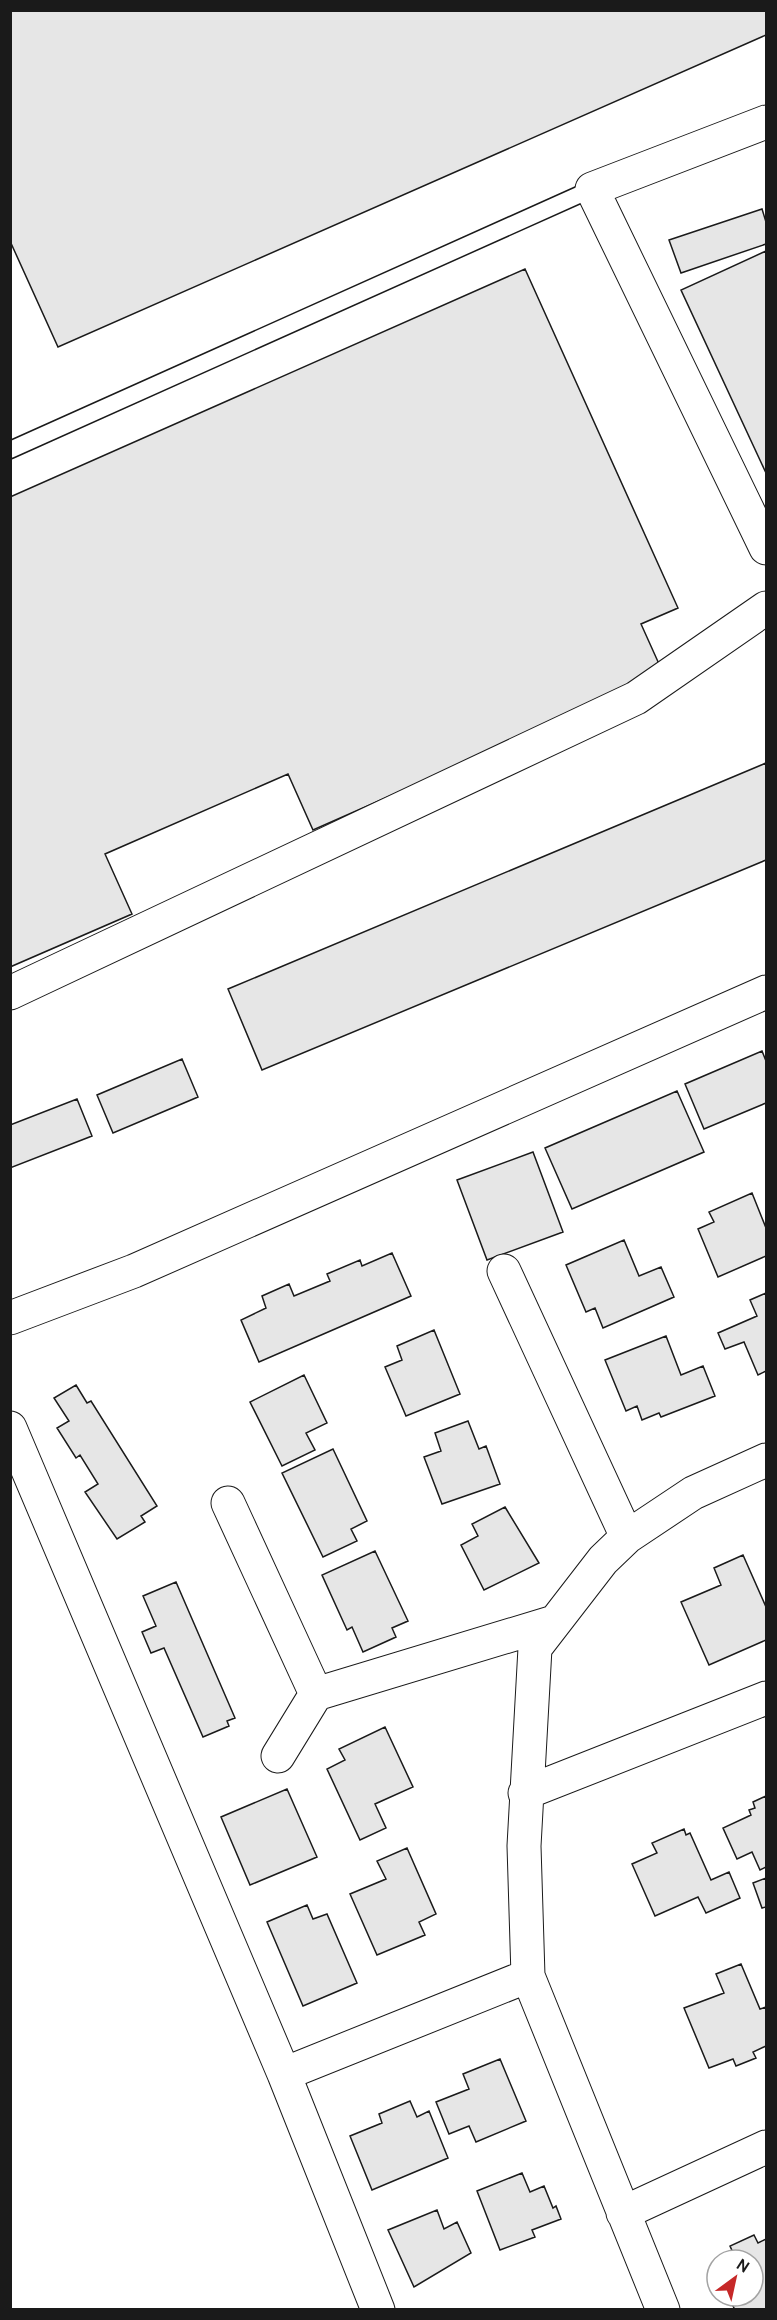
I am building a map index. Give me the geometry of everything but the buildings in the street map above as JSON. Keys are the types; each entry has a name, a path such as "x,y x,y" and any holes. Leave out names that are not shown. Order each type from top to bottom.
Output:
{"street":[{"path":"766,122 592,189 766,548"},
{"path":"10,993 636,698 766,608"},
{"path":"10,1318 134,1271 766,992"},
{"path":"504,1271 627,1537"},
{"path":"10,1428 284,2074 378,2310"},
{"path":"663,2310 528,1976 524,1846 525,1793 535,1648 603,1560 627,1537 693,1493 766,1460"},
{"path":"228,1503 316,1694"},
{"path":"278,1756 316,1694 554,1622"},
{"path":"525,1793 766,1698"},
{"path":"284,2074 528,1976"},
{"path":"623,2212 766,2147"}],"lane":[{"path":"10,450 592,189"}]}
